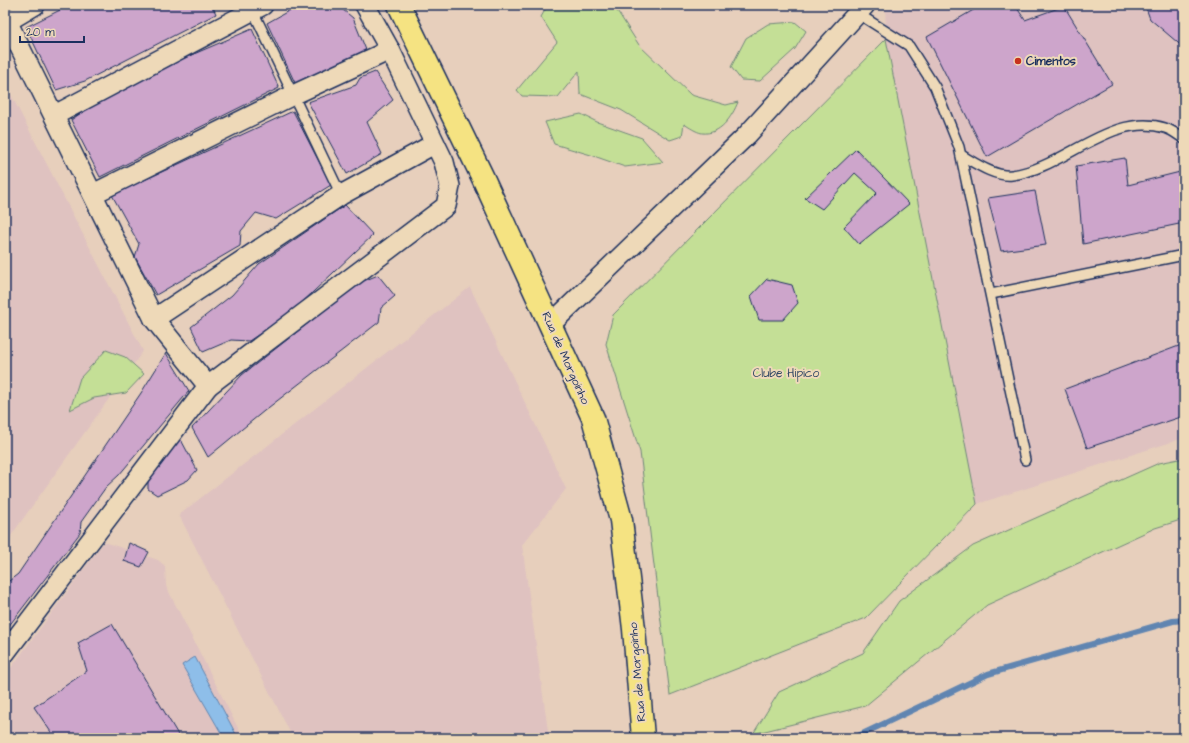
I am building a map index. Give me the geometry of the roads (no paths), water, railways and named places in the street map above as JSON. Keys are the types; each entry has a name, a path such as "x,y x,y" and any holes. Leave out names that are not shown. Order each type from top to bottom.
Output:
{"main road":[{"name":"Rua de Morgoinho","path":"399,5 483,178 593,418 621,520 634,629 643,738"}],"street":[{"path":"35,5 6,19 55,115 154,318 208,386"},
{"path":"5,653 208,386 446,206 450,186 444,162 390,50 365,5"},
{"path":"55,115 254,7"},
{"path":"551,324 747,135 861,9"},
{"path":"93,194 293,95 390,50"},
{"path":"154,318 341,195 434,144"}],"lane":[{"path":"254,7 293,95 341,195"},
{"path":"861,9 909,46 935,87 961,155 1026,460"},
{"path":"961,155 996,173 1011,175 1040,167 1092,140 1136,124 1166,128 1184,139"},
{"path":"991,294 1184,255"}],"water":[{"path":"195,657 238,738 224,738 182,665"}],"waterway":[{"path":"854,738 988,674 1173,621 1184,620"}],"place":[{"name":"Cimentos","path":"1018,61"}],"park label":[{"name":"Clube Hipico","path":"786,373"}]}
